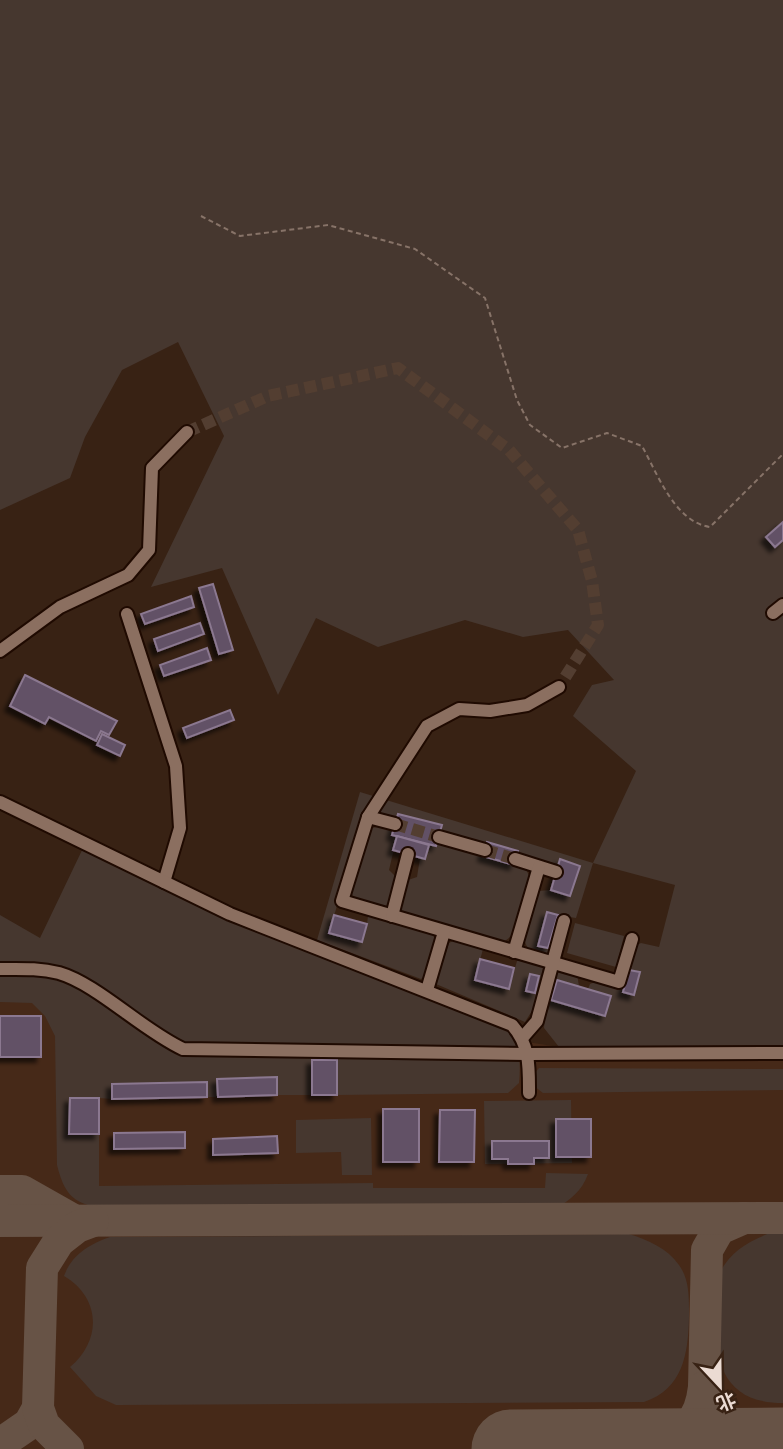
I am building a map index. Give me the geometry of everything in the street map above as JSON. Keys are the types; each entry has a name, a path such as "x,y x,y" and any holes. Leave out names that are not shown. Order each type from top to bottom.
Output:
{"street":[{"path":"0,650 60,607 128,575 149,550 152,468 187,432"},
{"path":"127,614 176,766 180,828 164,882"},
{"path":"559,687 527,705 490,711 459,709 427,726 368,817 342,901 619,982 632,939"},
{"path":"0,802 230,914 512,1025 523,1037 529,1093"},
{"path":"368,817 395,824"},
{"path":"439,837 485,850"},
{"path":"392,916 408,854"},
{"path":"515,859 556,872"},
{"path":"514,952 539,867"},
{"path":"523,1037 537,1021 564,921"},
{"path":"427,990 444,932"},
{"path":"0,969 38,969 62,974 83,984 160,1038 183,1049 527,1055 783,1053"}],"path":[{"path":"201,216 240,236 328,225 415,249 485,298 517,400 530,425 562,448 607,433 642,446 670,497 696,525 710,527 783,454"}],"shaded area":[{"path":"0,0 783,0 783,1046 559,1047 544,1028 546,1003 556,971 562,969 577,974 579,986 557,980 551,1000 605,1016 611,996 588,989 590,984 597,981 625,985 623,992 634,995 640,973 629,970 635,946 641,943 659,947 675,885 593,863 636,771 573,716 592,685 614,680 568,630 523,637 465,620 378,647 316,618 278,695 222,568 151,587 224,436 178,342 122,370 85,437 70,478 0,510"},
{"path":"360,792 593,863 576,918 563,916 552,956 532,953 524,939 524,931 538,891 551,890 570,896 580,866 561,859 558,868 440,831 441,825 398,814 396,819 365,810 329,933 367,924 368,916 374,914 431,931 437,943 426,975 421,979 317,940"},
{"path":"381,826 394,829 397,836 389,870 397,878 389,906 383,909 355,901 350,889 368,829"},
{"path":"437,842 525,867 532,882 518,925 508,939 501,943 402,912 399,908 408,880 417,877 420,858 425,858 429,845 436,846"},
{"path":"85,844 230,914 512,1025 520,1061 519,1083 508,1093 337,1095 336,1060 312,1060 312,1095 277,1095 276,1077 218,1079 218,1097 207,1097 207,1083 112,1084 112,1099 99,1098 99,1186 373,1183 373,1188 545,1188 546,1173 588,1174 579,1190 555,1209 114,1210 76,1200 65,1187 57,1165 55,1036 45,1016 32,1003 0,1002 0,915 40,938"},
{"path":"575,923 624,936 616,967 567,953"},
{"path":"457,939 483,949 475,979 509,989 517,961 525,959 540,963 543,968 535,1006 525,1022 436,984 449,943"},
{"path":"0,960 559,1047 783,1046 783,1449 0,1449"},
{"path":"539,1068 783,1069 783,1090 543,1093 534,1086 534,1074"},
{"path":"571,1100 572,1163 485,1164 484,1101"},
{"path":"371,1118 372,1175 342,1175 341,1152 296,1153 296,1120"},
{"path":"770,1233 783,1233 783,1403 748,1396 736,1388 721,1365 715,1333 715,1294 720,1272 741,1248"},
{"path":"629,1234 650,1242 669,1254 683,1271 688,1290 687,1344 681,1369 667,1388 644,1402 116,1405 96,1396 70,1367 88,1344 93,1320 91,1307 85,1296 64,1276 67,1268 82,1251 110,1237"}],"building":[{"path":"783,522 783,540 775,547 766,537"},
{"path":"213,584 233,650 219,654 199,588"},
{"path":"191,596 194,607 145,624 141,614"},
{"path":"200,623 204,634 158,651 154,639"},
{"path":"207,648 211,660 164,676 160,665"},
{"path":"25,675 117,721 109,735 101,731 96,741 49,717 45,724 10,706"},
{"path":"230,710 234,720 187,738 183,728"},
{"path":"102,734 125,745 120,756 97,745"},
{"path":"398,814 442,825 436,846 392,835"},
{"path":"397,836 429,845 425,859 393,850"},
{"path":"487,842 518,851 514,865 483,856"},
{"path":"560,859 580,866 570,896 551,890"},
{"path":"547,912 558,915 548,948 538,946"},
{"path":"334,915 367,924 362,942 329,933"},
{"path":"480,959 514,968 509,989 475,980"},
{"path":"629,970 640,972 634,995 623,992"},
{"path":"530,974 539,976 535,993 526,991"},
{"path":"557,980 611,996 605,1016 551,1000"},
{"path":"0,1016 41,1016 41,1057 0,1057"},
{"path":"312,1060 337,1060 337,1095 312,1095"},
{"path":"277,1077 277,1095 218,1097 217,1079"},
{"path":"207,1082 207,1097 112,1099 112,1084"},
{"path":"70,1098 99,1098 99,1134 69,1134"},
{"path":"383,1109 419,1109 419,1162 383,1162"},
{"path":"440,1110 475,1110 474,1162 439,1162"},
{"path":"556,1119 591,1119 591,1157 556,1157"},
{"path":"185,1132 185,1148 114,1149 114,1133"},
{"path":"277,1136 278,1153 213,1155 213,1139"},
{"path":"492,1141 549,1141 549,1158 534,1158 534,1164 508,1164 508,1159 492,1159"}],"taxiway":[{"path":"0,1191 22,1191 75,1221"},
{"path":"744,1218 719,1229 707,1250 704,1387 712,1414 725,1429 738,1437 777,1447"},
{"path":"0,1221 783,1218"},
{"path":"68,1449 44,1425 38,1408 42,1268 59,1241 77,1227 93,1221"},
{"path":"640,1448 684,1429 697,1413 704,1387"},
{"path":"0,1444 29,1424 38,1408"}],"runway":[{"path":"511,1449 783,1447"}],"tunnel":[{"path":"187,432 268,396 398,368 509,450 578,530 592,581 598,625 559,687"},
{"path":"395,824 439,837"},
{"path":"485,850 515,859"}]}
